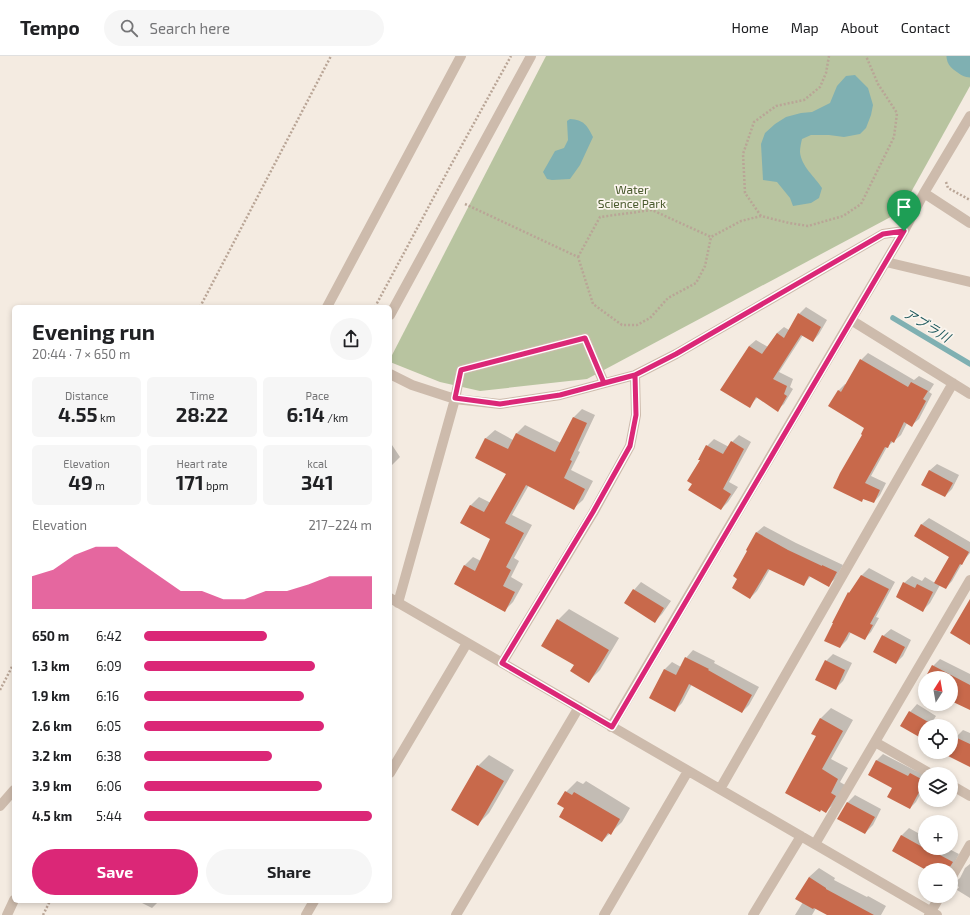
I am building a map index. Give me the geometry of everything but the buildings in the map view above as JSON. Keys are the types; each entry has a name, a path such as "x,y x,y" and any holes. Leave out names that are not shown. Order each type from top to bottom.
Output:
{"street":[{"path":"328,305 461,56"},
{"path":"392,311 531,56"},
{"path":"612,727 886,262 924,193 970,116"},
{"path":"924,193 970,223"},
{"path":"392,375 412,385 455,398 500,404 560,395 635,375 676,354 883,234 904,231"},
{"path":"886,262 970,282"},
{"path":"851,320 970,394"},
{"path":"604,383 585,338 461,370 455,398 394,601 815,844 932,914 937,903"},
{"path":"502,663 593,512 630,446 636,415 635,375"},
{"path":"720,789 953,383"},
{"path":"815,844 970,580"},
{"path":"392,770 467,643"},
{"path":"456,915 579,707"},
{"path":"875,742 919,767"},
{"path":"604,915 688,771"},
{"path":"958,789 970,796"},
{"path":"0,806 12,792"},
{"path":"753,915 801,836"},
{"path":"958,866 970,845"},
{"path":"7,915 13,903"},
{"path":"306,915 313,903"}],"path":[{"path":"201,305 332,56"},
{"path":"376,305 451,164 511,56"},
{"path":"761,216 746,193 744,170 743,154 754,122 776,106 804,100 820,88 826,73 829,56"},
{"path":"711,238 652,210 600,217 578,257 593,304 622,325 637,325 650,318 668,298 696,283 705,266 711,238 741,220 761,216 808,226 844,216 861,204 894,137 897,113 878,84 866,56"},
{"path":"946,179 948,188 970,200"},
{"path":"453,198 578,257"},
{"path":"0,690 12,667"},
{"path":"43,915 49,903"}],"green space":[{"name":"Water Science Park","path":"546,56 970,56 970,86 900,212 587,379 480,391 440,382 392,363 392,355"}],"water":[{"path":"855,75 868,88 873,105 866,128 860,134 844,137 811,135 802,139 800,152 803,162 822,188 819,198 811,203 793,206 790,198 777,182 763,180 761,144 765,133 786,117 812,112 830,103 837,86 846,76"},
{"path":"570,119 582,122 589,129 593,137 580,165 570,179 547,179 543,172 555,151 564,148 568,140 567,121"}],"waterway":[{"path":"963,56 970,61"},
{"name":"アブラ川","path":"893,318 970,364"}],"route":[{"path":"904,231 612,727 502,663 593,512 630,446 636,415 635,375 604,383 585,338 461,370 455,398 500,404 560,395 635,375 676,354 883,234 904,231"}]}
